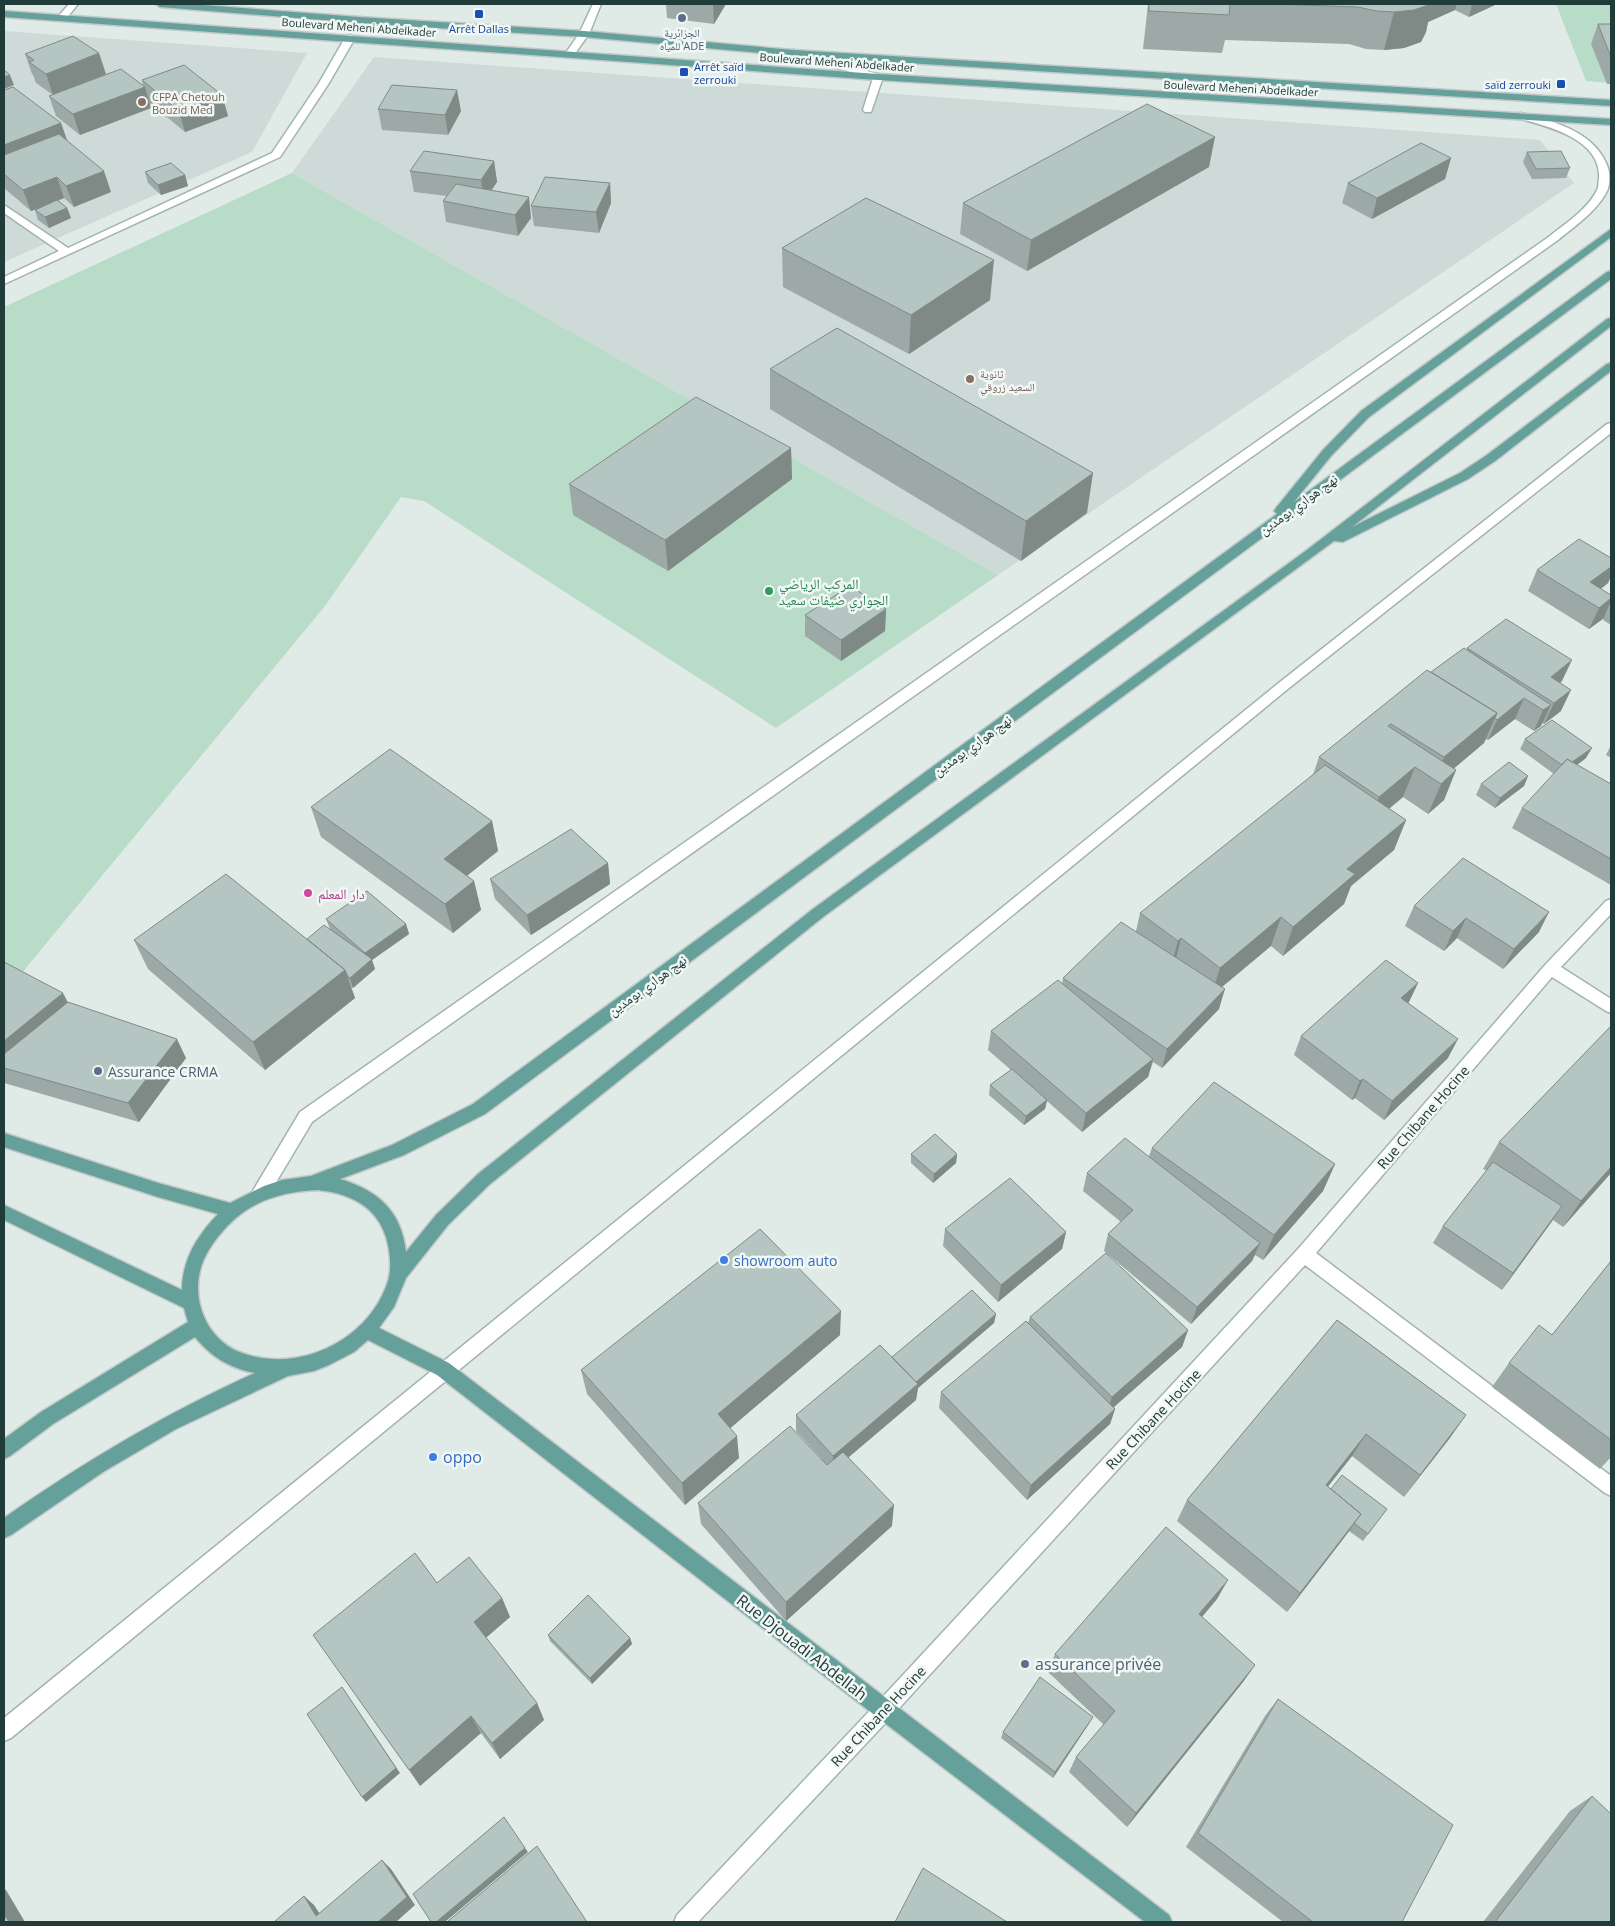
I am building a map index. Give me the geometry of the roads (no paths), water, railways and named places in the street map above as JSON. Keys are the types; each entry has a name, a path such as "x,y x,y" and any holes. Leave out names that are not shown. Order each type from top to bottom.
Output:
{"main road":[{"name":"Boulevard Meheni Abdelkader","path":"160,4 359,20 584,34 793,53 1611,103"},
{"name":"Boulevard Meheni Abdelkader","path":"4,14 878,77 1611,122"},
{"path":"1268,527 1327,452 1365,414 1611,232"},
{"name":"نهج هواري بومدين","path":"314,1182 398,1150 479,1109 1611,274"},
{"path":"4,1529 79,1478 195,1410 284,1369 314,1363 342,1350 367,1331 388,1304 399,1274 442,1220 484,1179 810,919 1311,553 1611,321"},
{"path":"1311,553 1464,476 1491,458 1611,366"},
{"path":"4,1140 158,1190 232,1211"},
{"path":"284,1369 256,1367 232,1358 212,1345 197,1326 190,1303 190,1279 198,1254 212,1231 232,1211 260,1194 296,1183 314,1182 344,1187 370,1200 389,1220 398,1246 399,1274"},
{"path":"4,1212 190,1303"},
{"path":"4,1450 47,1418 197,1326"},
{"name":"Rue Djouadi Abdellah","path":"367,1331 443,1369 1162,1922"}],"street":[{"path":"62,18 74,4"},
{"path":"570,54 584,34 597,4"},
{"path":"4,281 276,155 324,83 350,38"},
{"path":"793,53 878,77 868,110"},
{"path":"260,1194 306,1117 1554,238 1602,192 1610,172 1608,160 1599,146 1584,137 1554,125 1520,116"},
{"path":"4,208 67,252"},
{"path":"4,1731 443,1369 1288,683 1524,493 1611,427"},
{"name":"Rue Chibane Hocine","path":"684,1922 884,1710 1304,1254 1551,968 1611,905"},
{"path":"1551,968 1611,1007"},
{"path":"1304,1254 1611,1487"}],"place":[{"name":"Arrêt Dallas","path":"479,14"},
{"name":"الجزائرية للمياه ADE","path":"682,18"},
{"name":"Arrêt saïd zerrouki","path":"684,72"},
{"name":"saïd zerrouki","path":"1561,84"},
{"name":"CFPA Chetouh Bouzid Med","path":"142,102"},
{"name":"ثانوية السعيد زروقي","path":"970,379"},
{"name":"المركب الرياضي الجواري ضيفات سعيد","path":"769,591"},
{"name":"دار المعلم","path":"308,893"},
{"name":"Assurance CRMA","path":"98,1071"},
{"name":"showroom auto","path":"724,1260"},
{"name":"oppo","path":"433,1457"},
{"name":"assurance privée","path":"1025,1664"}]}
